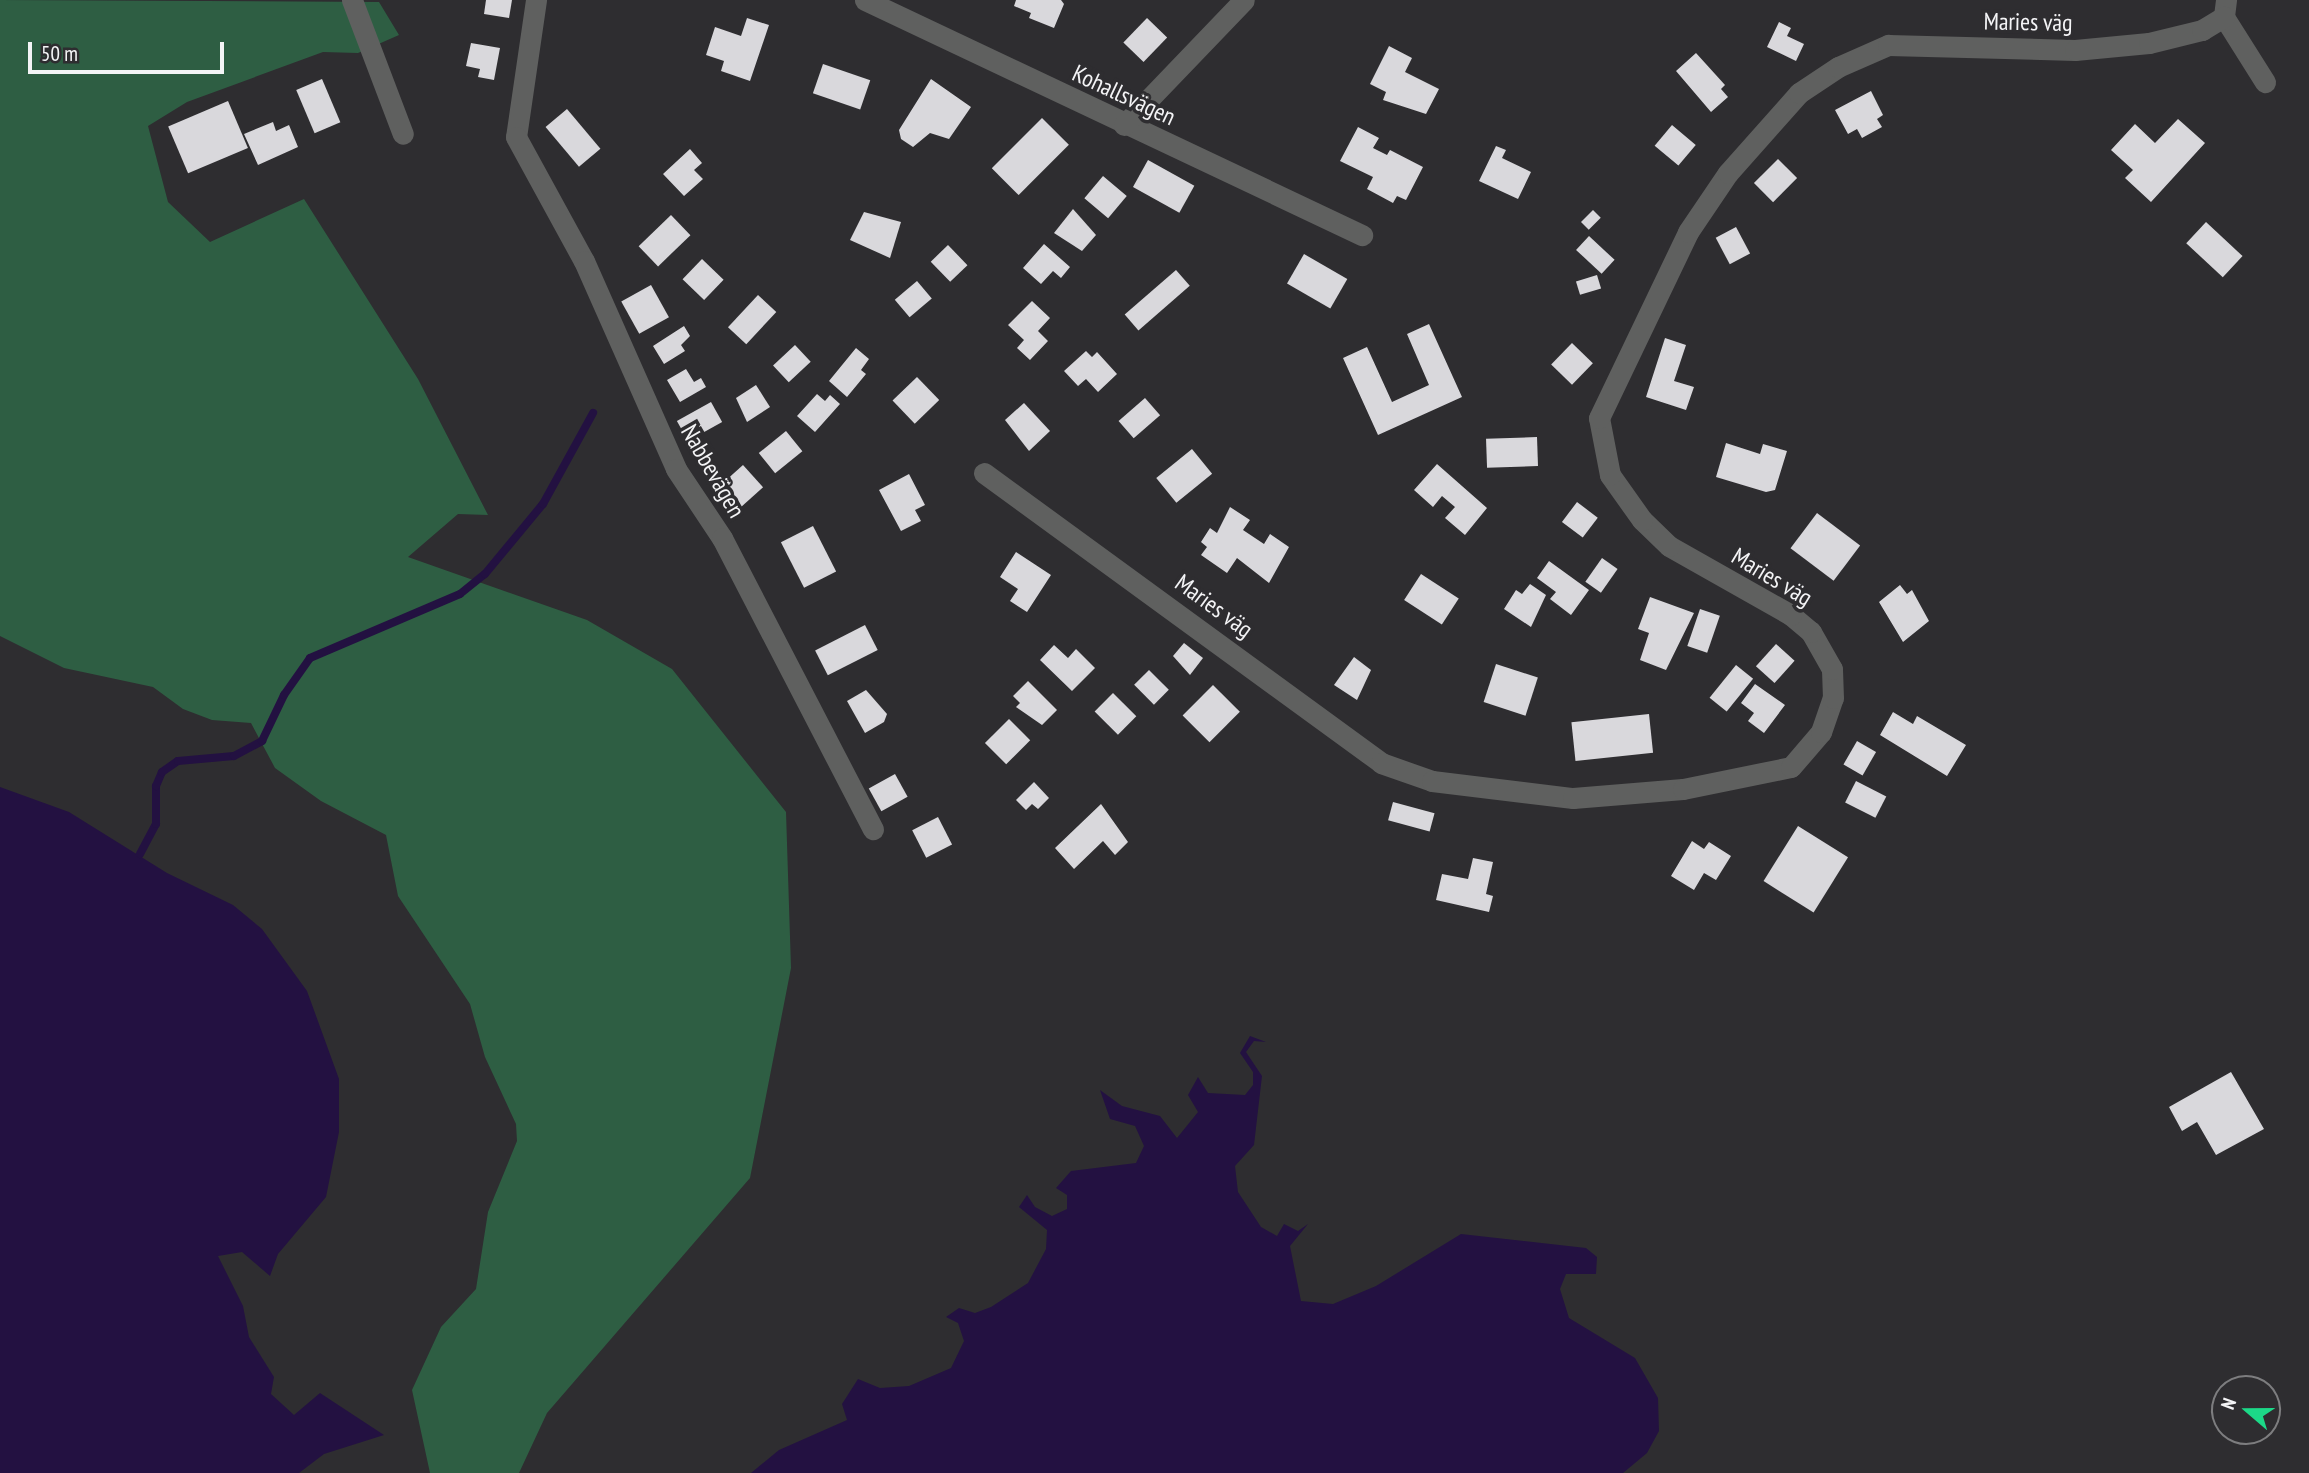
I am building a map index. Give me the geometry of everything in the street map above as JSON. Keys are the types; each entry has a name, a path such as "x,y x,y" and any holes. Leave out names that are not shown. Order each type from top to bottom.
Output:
{"street":[{"path":"352,0 403,134"},
{"name":"Nabbevägen","path":"536,0 516,136 584,261 676,469 722,538 873,829"},
{"name":"Kohallsvägen","path":"865,0 1124,125 1363,235"},
{"path":"1124,125 1244,0"},
{"path":"2225,9 2264,82"},
{"name":"Maries väg","path":"984,473 1393,767 1444,783 1573,798 1683,789 1791,767 1821,732 1833,698 1832,669 1811,632 1791,615 1669,546 1642,520 1611,475 1602,430 1600,418 1612,385 1688,232 1728,173 1799,93 1838,66 1888,45 2075,50 2149,43 2202,30 2225,9"}],"green space":[{"path":"0,0 379,2 399,35 358,53 323,52 187,102 148,126 168,202 210,242 304,199 418,379 488,515 458,514 408,557 587,620 672,669 786,812 791,968 750,1178 547,1413 519,1473 430,1473 412,1390 441,1327 476,1289 488,1212 517,1141 516,1124 485,1057 470,1004 398,896 386,835 321,801 275,768 251,723 212,720 183,709 153,687 64,668 0,636"}],"shaded area":[{"path":"0,787 69,812 167,873 233,905 262,929 307,991 339,1079 339,1132 326,1197 278,1254 270,1276 242,1252 218,1256 243,1306 249,1337 274,1377 271,1394 294,1415 320,1393 384,1435 324,1454 299,1473 0,1473"},
{"path":"1250,1036 1266,1042 1254,1041 1246,1052 1262,1076 1254,1145 1235,1166 1238,1192 1261,1227 1277,1236 1284,1224 1298,1231 1308,1224 1290,1246 1301,1301 1333,1304 1376,1286 1461,1234 1586,1248 1597,1257 1596,1274 1566,1274 1560,1289 1569,1318 1635,1358 1658,1398 1659,1431 1647,1453 1623,1473 751,1473 779,1450 847,1420 842,1404 858,1379 880,1388 909,1386 951,1368 964,1341 958,1323 946,1317 959,1308 975,1313 991,1307 1028,1283 1046,1249 1047,1230 1019,1207 1027,1195 1035,1207 1052,1216 1067,1209 1067,1195 1056,1188 1071,1171 1136,1163 1144,1146 1135,1126 1110,1119 1100,1090 1122,1106 1160,1116 1177,1138 1198,1112 1188,1095 1198,1077 1208,1093 1245,1095 1253,1085 1253,1072 1240,1053"}],"building":[{"path":"486,0 512,0 509,18 484,14"},
{"path":"1016,0 1061,0 1064,4 1054,28 1029,18 1031,13 1014,6"},
{"path":"747,18 769,25 750,81 721,71 724,61 706,55 715,27 741,36"},
{"path":"1147,18 1167,37 1144,62 1123,42"},
{"path":"1779,22 1791,28 1787,36 1804,44 1796,61 1767,47"},
{"path":"471,43 500,48 494,80 478,77 480,69 466,66"},
{"path":"1389,46 1412,58 1405,72 1439,89 1426,114 1383,100 1386,92 1370,84"},
{"path":"1696,53 1725,85 1721,89 1728,97 1711,112 1676,71"},
{"path":"823,64 870,80 860,110 813,93"},
{"path":"322,79 340,122 315,133 296,90"},
{"path":"931,79 971,107 949,139 930,133 913,147 901,139 899,130"},
{"path":"1871,91 1883,115 1877,119 1882,127 1862,138 1857,129 1848,134 1835,110"},
{"path":"228,101 248,148 188,173 168,126"},
{"path":"567,109 600,149 579,167 546,127"},
{"path":"1042,118 1069,145 1019,195 992,168"},
{"path":"2178,119 2205,143 2151,202 2125,178 2133,170 2111,150 2135,124 2155,143"},
{"path":"273,122 276,131 289,125 298,147 258,165 244,134"},
{"path":"1672,125 1696,145 1678,166 1655,146"},
{"path":"1358,127 1379,138 1373,148 1387,155 1390,150 1423,167 1406,200 1397,196 1393,203 1367,189 1373,177 1340,161"},
{"path":"1496,146 1506,150 1502,158 1531,172 1518,199 1479,181"},
{"path":"690,149 702,163 694,170 703,179 684,196 663,174"},
{"path":"1778,159 1797,178 1773,202 1754,183"},
{"path":"1148,160 1194,186 1179,213 1133,187"},
{"path":"1103,176 1127,196 1108,218 1084,198"},
{"path":"1073,209 1096,235 1082,251 1054,233"},
{"path":"1593,210 1601,218 1589,230 1581,222"},
{"path":"864,212 901,222 890,258 850,240"},
{"path":"671,215 690,235 658,266 639,246"},
{"path":"2206,222 2243,256 2223,277 2186,243"},
{"path":"1736,227 1750,253 1730,264 1716,238"},
{"path":"1589,236 1615,260 1602,274 1576,250"},
{"path":"1044,244 1070,267 1061,278 1053,271 1041,284 1023,268"},
{"path":"948,245 967,265 950,282 931,262"},
{"path":"1304,254 1347,279 1330,308 1287,283"},
{"path":"702,259 724,280 704,300 683,279"},
{"path":"1176,270 1190,286 1138,330 1125,315"},
{"path":"1597,275 1601,288 1580,295 1576,281"},
{"path":"917,281 932,299 910,317 895,300"},
{"path":"651,285 669,317 639,334 621,301"},
{"path":"758,295 776,312 746,344 728,327"},
{"path":"1032,301 1050,318 1038,331 1048,341 1030,360 1017,348 1024,340 1008,325"},
{"path":"1429,324 1462,397 1378,435 1343,358 1367,347 1392,402 1429,385 1407,334"},
{"path":"684,326 690,336 681,345 685,351 664,364 653,346"},
{"path":"1665,338 1686,345 1674,381 1694,387 1686,410 1646,397"},
{"path":"1572,343 1593,363 1572,385 1551,365"},
{"path":"795,345 811,362 789,382 773,365"},
{"path":"856,348 869,359 861,370 866,374 847,397 829,381"},
{"path":"1086,351 1092,357 1097,352 1117,374 1098,392 1086,379 1078,386 1064,371"},
{"path":"686,369 694,382 701,378 706,387 680,402 667,380"},
{"path":"917,377 939,400 915,424 893,401"},
{"path":"756,385 770,407 747,422 736,398"},
{"path":"817,394 825,401 830,395 840,404 815,432 797,416"},
{"path":"1145,398 1160,415 1134,438 1119,421"},
{"path":"711,402 722,422 688,441 677,421"},
{"path":"1024,403 1050,431 1029,451 1005,420"},
{"path":"786,431 802,451 775,473 759,453"},
{"path":"1537,437 1538,466 1487,468 1486,439"},
{"path":"1726,443 1760,454 1763,444 1787,451 1775,490 1766,492 1716,477"},
{"path":"1192,449 1212,474 1176,503 1156,478"},
{"path":"1437,464 1487,508 1465,535 1445,518 1455,507 1442,496 1433,507 1414,490"},
{"path":"743,465 763,487 741,507 721,485"},
{"path":"909,474 925,505 915,510 921,521 901,531 879,490"},
{"path":"1577,502 1598,518 1583,538 1562,522"},
{"path":"1230,507 1250,520 1243,530 1264,544 1270,534 1289,547 1269,583 1237,558 1227,573 1201,555 1207,547 1201,542 1210,528 1217,533"},
{"path":"1817,513 1860,545 1834,581 1791,548"},
{"path":"813,526 836,571 804,588 781,542"},
{"path":"1016,552 1051,575 1027,612 1010,601 1018,589 1000,577"},
{"path":"1602,558 1618,569 1601,593 1585,582"},
{"path":"1549,561 1589,590 1571,615 1550,599 1556,592 1537,578"},
{"path":"1421,574 1459,599 1442,625 1404,600"},
{"path":"1530,584 1546,595 1531,627 1504,609 1516,590 1522,594"},
{"path":"1900,585 1907,594 1912,590 1929,621 1903,642 1879,602"},
{"path":"1650,597 1694,613 1666,670 1640,660 1649,633 1638,629"},
{"path":"1700,609 1720,616 1707,653 1687,646"},
{"path":"865,625 878,650 828,675 815,650"},
{"path":"1184,643 1203,658 1190,675 1173,656"},
{"path":"1776,644 1795,661 1775,683 1756,666"},
{"path":"1054,645 1068,658 1076,649 1095,668 1072,691 1040,660"},
{"path":"1354,657 1371,670 1357,700 1334,685"},
{"path":"1496,664 1538,678 1525,716 1484,702"},
{"path":"1736,665 1753,679 1727,711 1710,698"},
{"path":"1149,670 1169,690 1154,705 1134,685"},
{"path":"1028,681 1057,710 1042,725 1016,707 1020,703 1013,696"},
{"path":"1755,684 1785,705 1764,733 1748,721 1754,713 1741,703"},
{"path":"1213,685 1240,712 1209,742 1183,715"},
{"path":"866,690 887,714 884,722 865,733 847,701"},
{"path":"1113,693 1136,716 1118,735 1095,711"},
{"path":"1893,712 1913,724 1917,716 1966,745 1947,776 1880,735"},
{"path":"1649,714 1653,753 1576,761 1571,722"},
{"path":"1009,719 1030,740 1006,764 985,743"},
{"path":"1857,741 1876,752 1863,775 1844,764"},
{"path":"895,774 908,797 881,811 869,789"},
{"path":"1856,781 1886,796 1875,818 1845,802"},
{"path":"1034,782 1049,798 1038,809 1032,804 1026,810 1016,800"},
{"path":"1393,802 1435,813 1430,831 1388,820"},
{"path":"1101,804 1128,842 1115,855 1103,841 1074,869 1055,848"},
{"path":"938,817 952,845 926,858 912,830"},
{"path":"1798,826 1848,857 1814,912 1764,881"},
{"path":"1692,841 1704,849 1709,842 1731,856 1716,880 1704,873 1694,890 1671,876"},
{"path":"1473,858 1493,862 1486,894 1493,896 1489,912 1436,900 1442,874 1468,879"},
{"path":"2231,1072 2264,1129 2216,1155 2197,1122 2182,1131 2169,1107"}],"waterway":[{"path":"140,854 156,824 156,786 162,772 178,761 234,756 262,741 284,695 310,658 460,594 485,574 543,504 593,413"}]}
